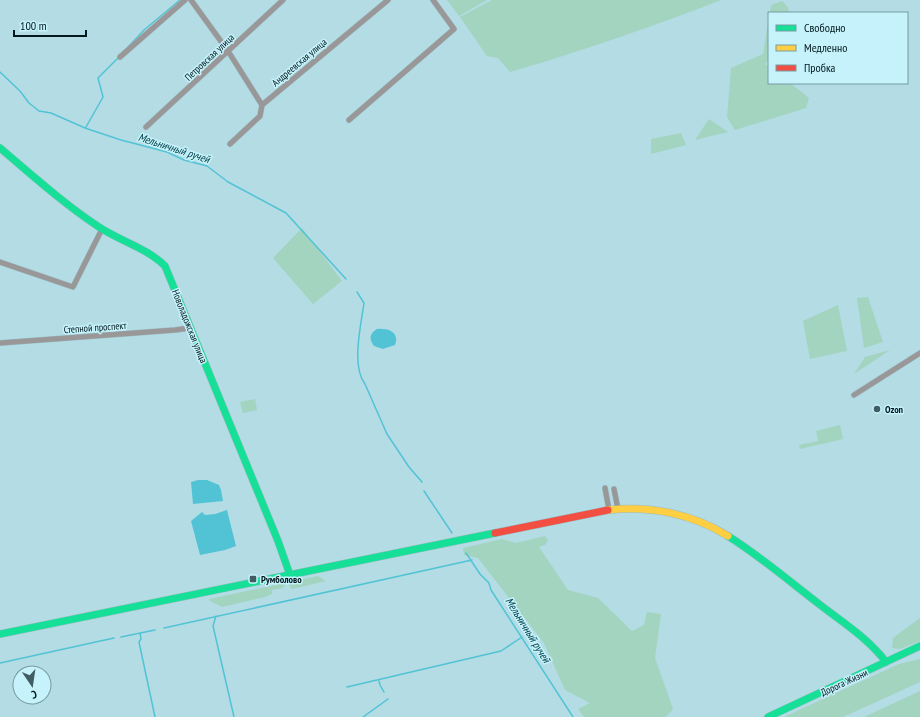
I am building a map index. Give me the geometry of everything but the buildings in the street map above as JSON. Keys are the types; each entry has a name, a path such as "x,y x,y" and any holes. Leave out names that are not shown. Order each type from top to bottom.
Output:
{"main road":[{"name":"Новоладожская улица","path":"0,148 102,229 162,262 168,272 290,575"},
{"path":"0,634 609,510 631,508 653,510 676,515 723,533 748,550 843,623 877,650 886,662"},
{"name":"Дорога Жизни","path":"768,717 920,646"}],"street":[{"path":"120,57 185,0"},
{"path":"191,0 228,51 262,105"},
{"name":"Петровская улица","path":"146,127 283,0"},
{"name":"Андреевская улица","path":"230,144 260,116 262,105 388,0"},
{"path":"348,120 454,29 433,0"},
{"path":"0,262 73,287 102,229"},
{"name":"Степной проспект","path":"0,343 190,328"},
{"path":"854,395 920,353"},
{"path":"605,488 609,510"},
{"path":"614,489 618,509"}],"green space":[{"path":"447,0 487,0 459,16"},
{"path":"492,0 721,0 617,38 510,72 498,58 487,56 460,17"},
{"path":"782,1 787,6 790,12 770,12 771,5"},
{"path":"768,23 768,61 765,64 768,66 768,84 791,84 809,98 806,108 735,130 727,117 731,68 763,54"},
{"path":"709,119 728,132 695,140"},
{"path":"681,133 686,145 651,154 651,139"},
{"path":"302,228 342,281 313,304 273,258"},
{"path":"868,297 883,342 864,348 857,298"},
{"path":"838,305 847,351 810,359 803,321"},
{"path":"890,350 854,374 865,357"},
{"path":"255,399 257,410 243,413 240,402"},
{"path":"840,425 843,439 800,449 799,445 818,441 816,431"},
{"path":"545,536 548,540 545,545 539,547 568,590 598,598 632,631 644,625 647,612 661,614 655,658 673,709 666,717 584,717 578,709 590,703 565,690 544,643 478,558 464,555 463,548 502,539 516,543"},
{"path":"318,576 326,581 292,589 288,584 283,588 272,590 272,594 265,597 222,607 209,599"},
{"path":"920,618 920,641 900,649 892,648 893,638"},
{"path":"920,659 920,682 843,717 784,717 899,664"},
{"path":"920,691 920,717 864,717"}],"water":[{"path":"377,329 385,329 392,332 396,337 395,345 383,349 374,346 371,341 371,335"},
{"path":"207,480 219,485 223,501 193,504 191,482"},
{"path":"227,510 236,546 225,550 200,555 191,521 202,512 205,515 215,514"}],"waterway":[{"path":"128,47 144,30 180,0"},
{"path":"86,127 103,97 98,78 119,57"},
{"name":"Мельничный ручей","path":"0,72 20,91 29,103 39,111 51,113 85,128 121,140 167,152 184,160 207,166 228,182 286,213 346,279"},
{"name":"Мельничный ручей","path":"357,292 364,303 358,345 361,376 387,434 409,467 422,482"},
{"name":"Мельничный ручей","path":"424,491 452,533"},
{"name":"Мельничный ручей","path":"466,553 480,574 489,583 491,590 573,717"},
{"path":"164,628 472,560"},
{"path":"216,616 213,626 234,717"},
{"path":"121,637 155,630"},
{"path":"140,633 141,639 139,642 155,717"},
{"path":"347,687 501,651 522,637"},
{"path":"0,663 114,638"},
{"path":"379,681 384,692"},
{"path":"363,717 388,699"}],"traffic: fast":[{"path":"0,148 73,209 107,232 142,249 165,266 278,541 290,575"},
{"path":"0,634 495,533"},
{"path":"728,536 763,560 854,631 871,645 886,662"},
{"path":"768,717 920,646"}],"traffic: slow":[{"path":"608,510 639,509 670,513 700,522 728,536"}],"traffic: jam":[{"path":"495,533 608,510"}],"place":[{"name":"Ozon","path":"877,409"},
{"name":"Румболово","path":"253,579"}]}
